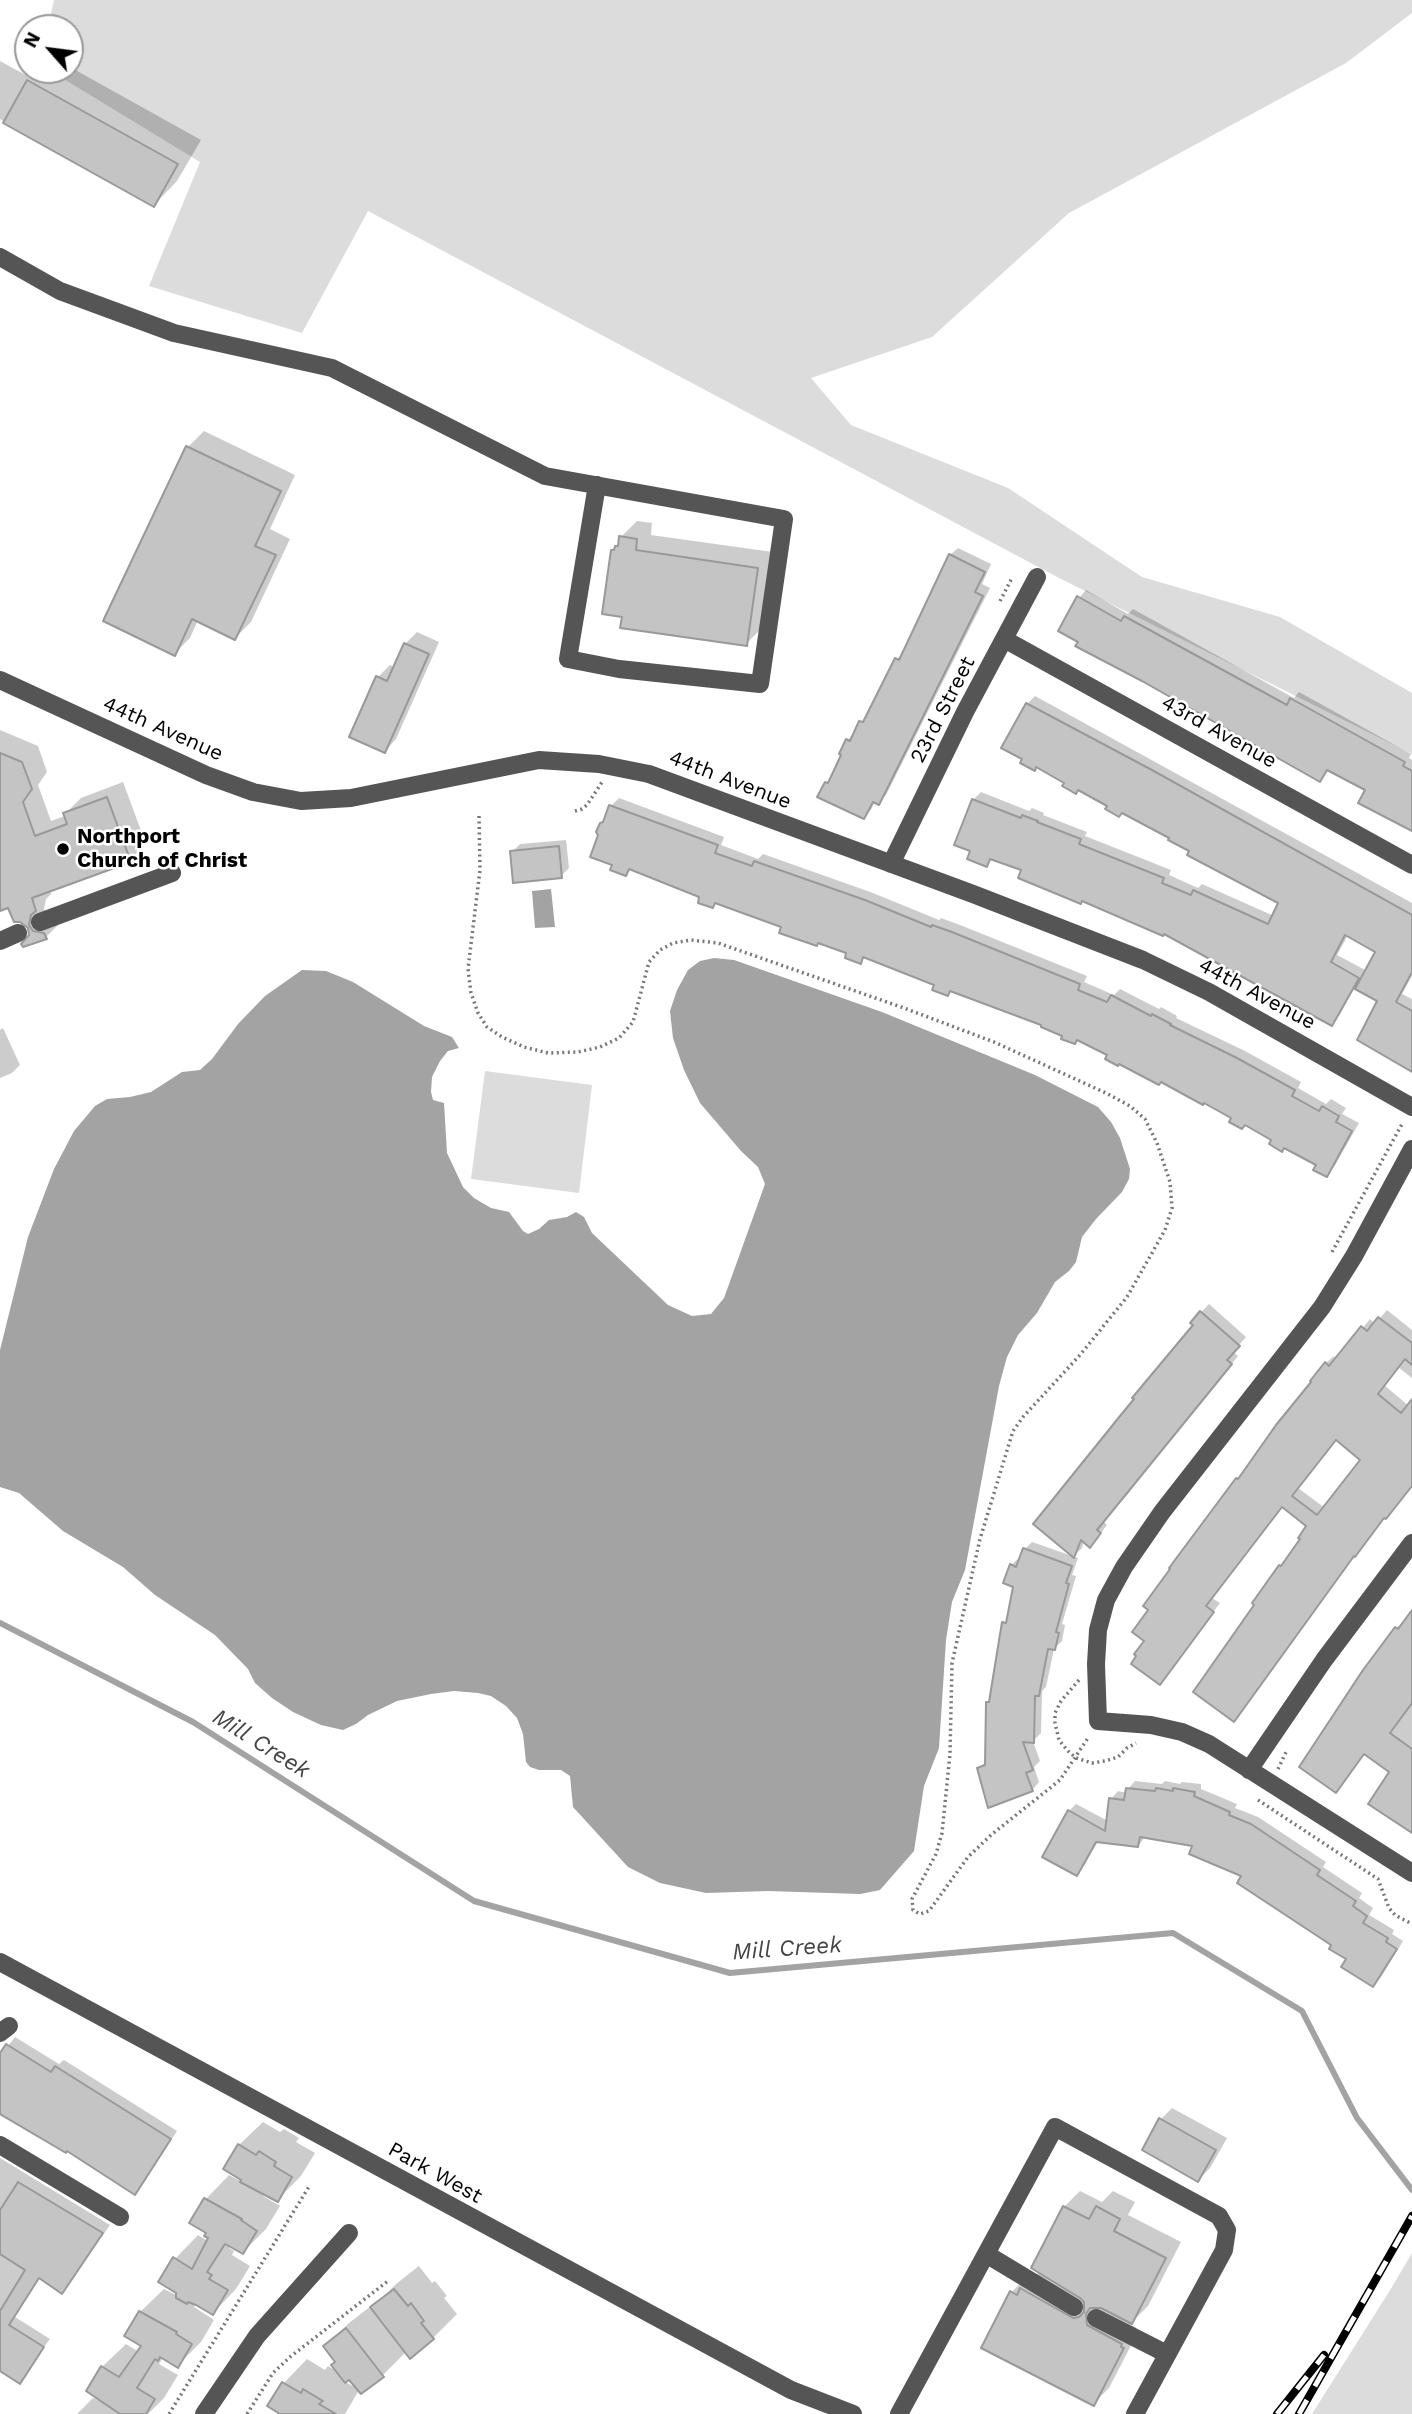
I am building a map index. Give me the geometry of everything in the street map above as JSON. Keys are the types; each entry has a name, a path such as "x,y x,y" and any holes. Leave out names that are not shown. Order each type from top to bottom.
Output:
{"street":[{"path":"0,257 60,291 174,333 332,369 545,475 784,519 760,684 619,669 568,659 597,485"},
{"name":"23rd Street","path":"891,864 965,712 1037,577"},
{"name":"43rd Avenue","path":"1004,639 1412,865"},
{"name":"44th Avenue","path":"0,680 206,775 253,792 301,802 351,798 539,760 599,764 649,774 1143,960 1209,992 1412,1107"},
{"path":"40,922 172,873"},
{"path":"0,941 18,933"},
{"path":"1412,1149 1354,1256 1322,1307 1163,1512 1124,1567 1106,1600 1098,1630 1096,1664 1098,1721 1151,1725 1182,1732 1209,1744 1412,1873"},
{"path":"1249,1770 1324,1660 1412,1543"},
{"name":"Park West","path":"0,1962 791,2390 853,2414"},
{"path":"899,2414 1055,2127 1219,2217 1227,2230 1224,2250 1135,2414"},
{"path":"0,2145 120,2217"},
{"path":"204,2414 257,2336 349,2233"},
{"path":"986,2253 1073,2307"},
{"path":"1096,2318 1167,2354"}],"path":[{"path":"575,811 582,809 600,783 606,781"},
{"path":"479,816 480,870 468,969 471,993 478,1013 487,1027 502,1037 524,1047 548,1053 578,1052 600,1047 619,1038 633,1021 649,962 660,950 673,943 691,940 718,943 994,1042 1106,1093 1130,1106 1145,1119 1157,1143 1170,1182 1172,1208 1165,1230 1127,1297 1080,1356 1023,1416 1013,1432 981,1539 953,1663 950,1754 942,1833 936,1854 912,1899 912,1910 929,1912 968,1857 991,1835 1060,1780 1098,1721"},
{"path":"1326,1263 1403,1122 1412,1127"},
{"path":"1080,1669 1079,1680 1061,1701 1055,1713 1059,1740 1076,1758 1092,1763 1118,1757 1135,1743 1142,1743"},
{"path":"1249,1794 1378,1879 1395,1915 1412,1924"},
{"path":"169,2414 310,2185"},
{"path":"247,2414 273,2373 388,2281"}],"shaded area":[{"path":"54,0 1412,0 1412,13 1346,63 1069,213 932,337 811,378 851,425 1008,488 1142,577 1280,617 1412,693 1412,754 1061,579 368,211 302,333 149,286 200,162 72,84 84,84 84,14 51,14"},
{"path":"551,889 555,927 535,928 532,891"},
{"path":"714,958 734,960 882,1012 1035,1075 1098,1107 1120,1138 1130,1169 1129,1179 1122,1192 1082,1237 1076,1262 1055,1282 1037,1313 1018,1335 1007,1357 999,1386 965,1570 952,1602 946,1640 939,1748 924,1786 914,1851 880,1890 860,1894 768,1891 706,1893 660,1883 628,1867 573,1807 570,1776 561,1770 539,1770 530,1767 526,1762 523,1734 517,1718 491,1696 454,1691 397,1701 343,1730 321,1725 293,1712 255,1683 248,1669 215,1635 155,1595 123,1567 63,1531 19,1493 0,1487 0,1350 28,1237 54,1169 74,1131 95,1106 107,1099 151,1092 182,1072 200,1070 265,996 302,970 326,971 353,982 424,1026 452,1037 459,1048 448,1051 440,1061 432,1077 431,1092 433,1100 444,1103 447,1153 463,1187 474,1198 491,1208 509,1212 528,1234 549,1220 567,1217 576,1212 584,1217 592,1233 668,1305 692,1316 711,1314 724,1298 765,1184 758,1167 700,1103 684,1070 673,1038 670,1011 677,990 688,970 700,961"},
{"path":"485,1071 592,1085 579,1193 471,1179"},
{"path":"1412,2253 1412,2414 1312,2414 1392,2287"}],"building":[{"path":"25,84 34,84 178,164 154,207 3,123"},
{"path":"186,446 281,491 255,546 276,555 235,640 192,619 175,656 103,621"},
{"path":"619,536 637,539 636,550 758,568 747,646 620,628 622,617 602,614 611,550 618,546"},
{"path":"949,554 985,572 975,592 983,596 879,805 873,802 864,819 817,797 825,782 828,783 846,739 850,741 859,721 863,722 895,658 899,660"},
{"path":"1077,596 1121,621 1124,616 1287,705 1290,698 1405,762 1403,766 1412,771 1412,831 1358,803 1365,790 1327,770 1320,782 1075,646 1078,642 1058,631"},
{"path":"404,643 429,654 385,753 349,737 376,676 387,681"},
{"path":"1026,703 1412,915 1412,972 1396,1002 1412,1011 1412,1072 1357,1040 1377,1001 1355,989 1375,952 1345,935 1331,962 1359,978 1332,1026 1164,934 1163,936 1082,901 1081,904 1018,878 1021,870 990,859 987,867 967,859 970,851 954,845 972,799 1021,818 1022,815 1081,839 1079,844 1164,878 1162,883 1191,895 1193,890 1268,924 1278,903 1187,855 1189,851 1168,840 1169,838 1122,813 1119,817 1105,809 1107,806 1078,790 1076,794 1062,786 1064,783 1036,767 1035,771 1020,763 1022,759 1001,748"},
{"name":"Northport Church of Christ","path":"0,753 22,762 32,789 23,802 35,836 67,824 63,813 107,797 131,862 32,898 36,911 31,915 29,925 33,931 44,933 47,939 23,947 21,944 29,935 28,928 20,922 14,922 8,908 0,911"},
{"path":"609,805 718,845 715,853 752,866 754,861 865,900 931,927 932,925 952,932 1080,984 1078,990 1107,1002 1111,995 1295,1090 1292,1096 1319,1111 1322,1106 1339,1116 1336,1122 1352,1131 1327,1177 1313,1170 1316,1165 1284,1148 1282,1152 1269,1144 1271,1140 1245,1125 1242,1129 1229,1122 1231,1118 1204,1103 1203,1105 1161,1082 1159,1085 1119,1064 1118,1066 1105,1059 1107,1055 1077,1040 1075,1044 1061,1039 1062,1036 1041,1025 950,991 948,996 932,990 934,985 863,957 861,964 845,958 846,953 779,933 781,927 715,903 713,908 698,903 699,897 629,869 626,876 610,870 612,865 590,857 598,835 596,832"},
{"path":"559,846 562,878 513,883 510,851"},
{"path":"1200,1311 1240,1346 1227,1360 1232,1364 1097,1530 1101,1533 1090,1548 1081,1540 1074,1558 1033,1524 1193,1325 1190,1323"},
{"path":"1378,1317 1412,1343 1412,1365 1405,1359 1378,1394 1401,1413 1412,1399 1412,1486 1354,1556 1234,1722 1193,1692 1254,1605 1252,1603 1300,1539 1298,1538 1306,1526 1282,1507 1206,1606 1214,1612 1160,1685 1131,1664 1136,1656 1134,1654 1144,1641 1132,1632 1148,1610 1143,1606 1169,1568 1310,1381 1325,1362 1329,1366 1361,1326 1367,1331","holes":["1336,1440 1360,1460 1317,1515 1292,1496"]},
{"path":"1023,1548 1072,1566 1056,1632 1059,1633 1055,1650 1048,1649 1039,1696 1035,1696 1034,1743 1023,1742 1033,1770 1026,1773 1033,1791 988,1808 977,1768 985,1765 986,1702 989,1702 1002,1622 1006,1623 1013,1587 1003,1583 1010,1564 1016,1567"},
{"path":"1412,1610 1412,1703 1390,1733 1412,1749 1412,1833 1368,1804 1389,1772 1364,1754 1336,1793 1299,1767 1363,1670 1395,1627 1398,1629"},
{"path":"1126,1788 1173,1791 1173,1788 1195,1792 1194,1796 1251,1824 1320,1870 1317,1875 1356,1901 1353,1906 1367,1916 1363,1923 1388,1938 1386,1942 1397,1949 1373,1987 1341,1967 1346,1959 1329,1949 1331,1945 1237,1883 1241,1876 1189,1854 1192,1846 1140,1837 1138,1847 1096,1842 1077,1876 1042,1857 1068,1810 1105,1831 1109,1798 1124,1800"},
{"path":"6,2044 51,2072 55,2066 171,2139 135,2195 67,2151 66,2153 0,2114 0,2053"},
{"path":"1159,2118 1216,2150 1198,2182 1142,2150"},
{"path":"238,2144 256,2155 259,2151 276,2162 274,2166 292,2177 278,2202 240,2182 241,2180 223,2169"},
{"path":"18,2182 103,2233 62,2294 39,2278 9,2325 44,2347 20,2384 0,2371 0,2311 25,2270 0,2254 0,2210"},
{"path":"204,2198 242,2219 257,2231 243,2254 225,2244 207,2272 212,2275 209,2279 228,2290 213,2315 176,2298 176,2293 158,2282 173,2257 192,2269 208,2238 204,2236 206,2233 189,2223"},
{"path":"1063,2206 1089,2219 1096,2206 1120,2219 1114,2231 1166,2258 1132,2324 1101,2308 1090,2308 1086,2314 1087,2325 1122,2344 1121,2347 1124,2348 1094,2406 981,2348 1010,2291 1017,2295 1020,2288 1073,2318 1084,2312 1084,2302 1080,2298 1031,2268"},
{"path":"394,2289 408,2306 411,2303 424,2321 421,2323 434,2339 410,2359 370,2307"},
{"path":"139,2311 177,2332 176,2334 192,2344 178,2368 160,2357 158,2361 155,2359 137,2388 155,2399 146,2414 120,2414 86,2391 101,2366 119,2377 141,2346 124,2336"},
{"path":"346,2328 384,2377 361,2394 349,2380 345,2383 331,2365 335,2362 323,2346"},
{"path":"282,2382 301,2393 303,2389 323,2401 319,2404 336,2414 280,2414 267,2406"}],"waterway":[{"name":"Mill Creek","path":"0,1623 193,1722 474,1901 730,1973 1173,1933 1302,2011 1357,2118 1412,2190"}],"railway":[{"path":"1299,2414 1412,2216"},
{"path":"1277,2414 1324,2355"}],"place":[{"name":"Northport Church of Christ","path":"63,849"}]}
